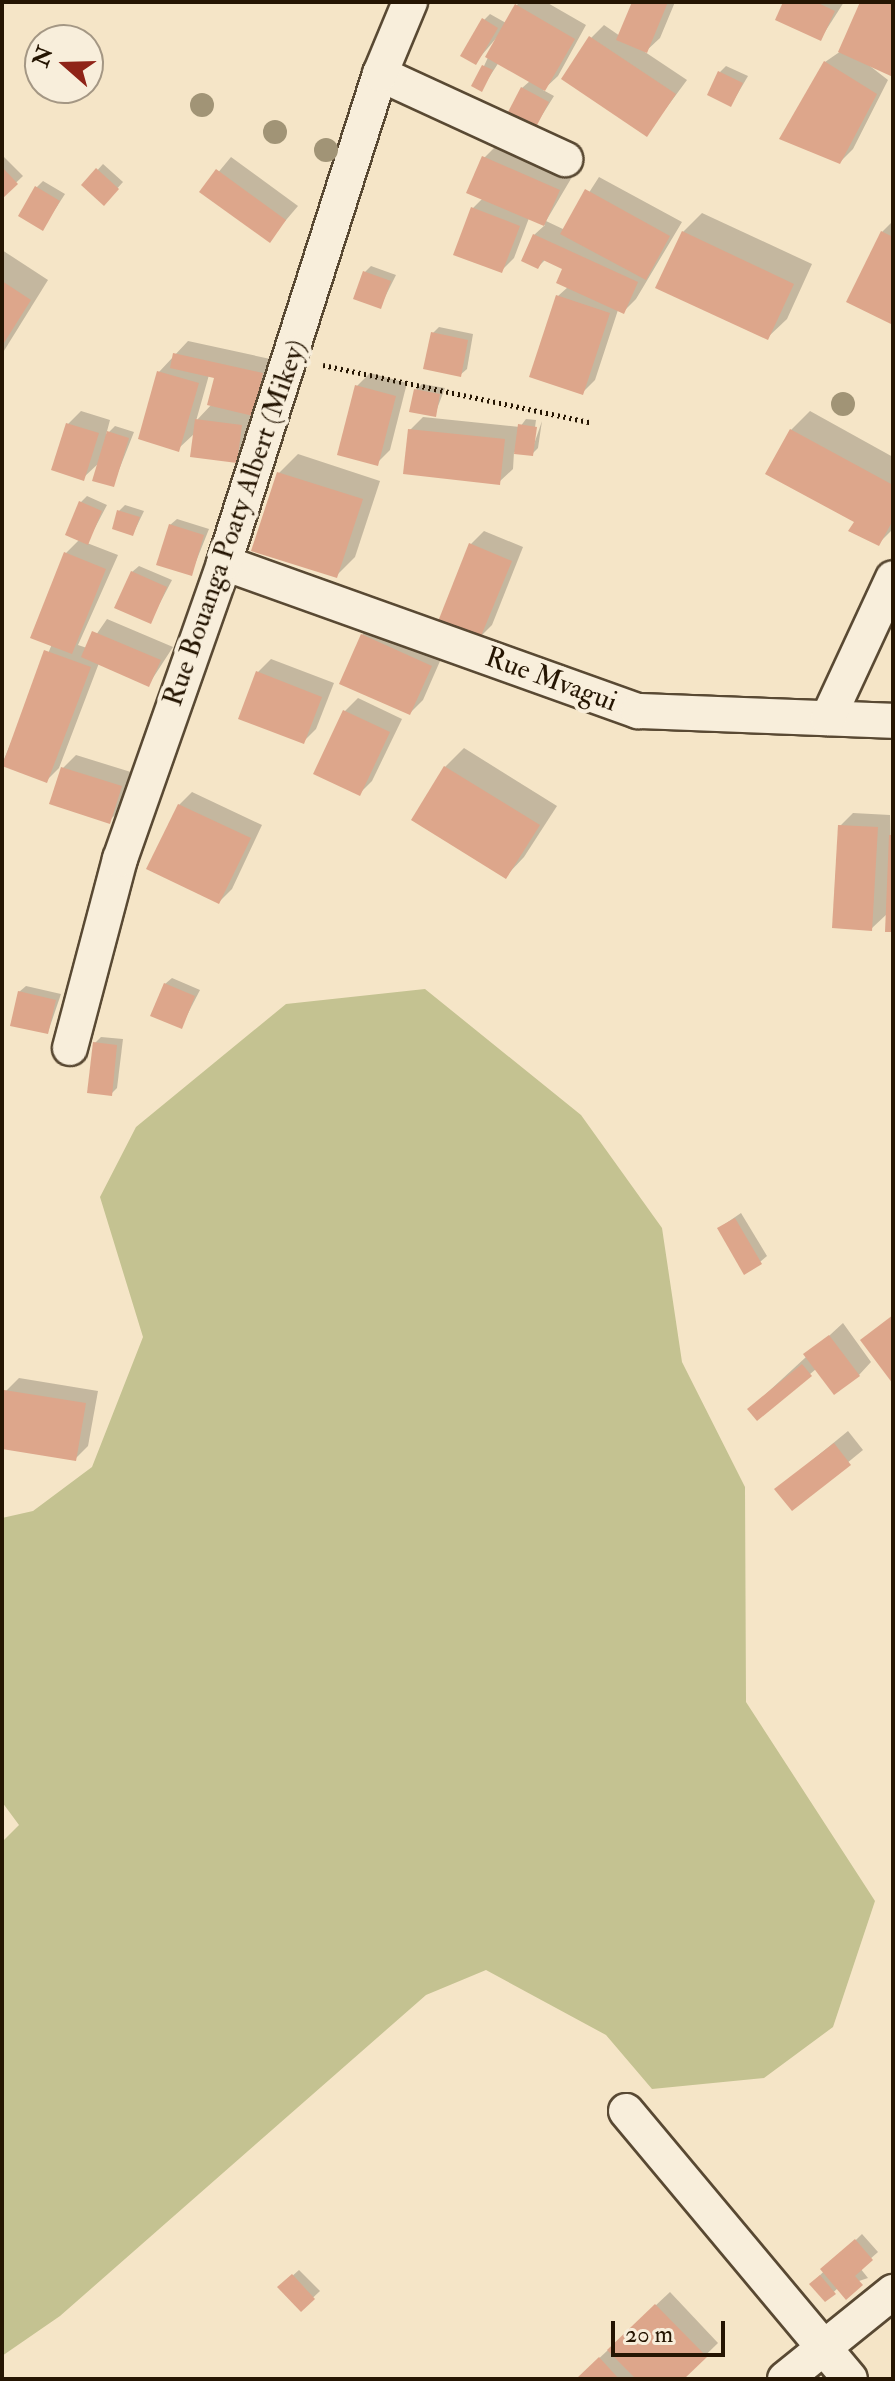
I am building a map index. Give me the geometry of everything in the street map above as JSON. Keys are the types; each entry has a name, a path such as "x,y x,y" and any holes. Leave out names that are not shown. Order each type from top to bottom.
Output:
{"street":[{"name":"Rue Bouanga Poaty Albert (Mikey)","path":"70,1048 120,859 224,563 380,74 410,2"},
{"path":"380,74 565,159"},
{"name":"Rue Mvagui","path":"224,563 638,711 893,721"},
{"path":"828,718 893,578"},
{"path":"626,2111 850,2379"},
{"path":"785,2379 893,2292"}],"path":[{"path":"291,358 590,422"}],"shaded area":[{"path":"425,989 581,1115 662,1228 682,1362 745,1487 746,1702 875,1901 833,2027 764,2078 652,2089 606,2035 486,1970 426,1995 60,2316 2,2356 2,1842 19,1825 2,1802 2,1518 33,1511 92,1467 143,1337 100,1197 136,1127 286,1004"}],"building":[{"path":"632,2 668,2 647,53 616,40"},
{"path":"783,2 816,2 835,11 821,41 775,20"},
{"path":"860,2 893,2 893,77 838,52"},
{"path":"515,4 575,39 545,91 485,57"},
{"path":"482,18 498,28 476,65 460,56"},
{"path":"589,36 676,94 647,137 561,79"},
{"path":"824,61 877,94 840,164 779,139"},
{"path":"482,65 493,70 482,92 471,86"},
{"path":"718,71 743,83 731,107 707,95"},
{"path":"521,87 549,102 536,127 508,112"},
{"path":"482,156 560,190 544,226 466,193"},
{"path":"2,167 18,184 2,199"},
{"path":"96,168 119,189 104,206 81,185"},
{"path":"216,169 286,220 270,243 199,192"},
{"path":"35,186 60,201 43,231 18,216"},
{"path":"585,189 670,236 646,280 560,234"},
{"path":"471,207 520,226 502,273 453,255"},
{"path":"682,231 794,284 768,340 655,288"},
{"path":"881,231 893,237 893,325 846,302"},
{"path":"533,234 638,282 624,314 556,283 562,269 543,260 538,269 521,261"},
{"path":"363,271 391,281 381,309 353,299"},
{"path":"2,281 31,300 2,346"},
{"path":"556,295 610,313 583,395 529,377"},
{"path":"431,332 468,340 461,377 423,369"},
{"path":"173,353 263,373 253,416 207,405 214,378 170,368"},
{"path":"157,371 199,383 179,452 138,439"},
{"path":"355,385 396,396 378,466 337,455"},
{"path":"414,389 440,394 436,417 409,412"},
{"path":"195,419 242,425 237,463 190,457"},
{"path":"66,423 99,433 84,481 51,470"},
{"path":"518,424 537,427 533,456 514,454"},
{"path":"408,429 505,439 500,485 403,474"},
{"path":"790,429 893,485 893,520 879,546 848,531 854,522 765,474"},
{"path":"107,431 129,438 114,487 92,481"},
{"path":"277,472 363,499 337,578 251,551"},
{"path":"79,501 102,511 88,545 65,535"},
{"path":"117,510 140,517 133,536 112,529"},
{"path":"169,524 204,535 192,576 156,565"},
{"path":"469,543 512,561 479,641 437,624"},
{"path":"64,552 106,569 72,654 30,638"},
{"path":"131,571 167,587 151,624 114,608"},
{"path":"92,631 161,660 149,687 81,657"},
{"path":"361,634 432,666 410,715 339,684"},
{"path":"44,650 91,667 47,783 2,766"},
{"path":"256,671 322,697 304,744 238,719"},
{"path":"343,710 390,732 360,796 313,774"},
{"path":"444,766 540,825 506,879 411,820"},
{"path":"61,767 122,786 110,824 49,804"},
{"path":"178,804 251,838 219,904 146,869"},
{"path":"838,825 878,827 872,931 832,928"},
{"path":"889,835 893,835 893,932 885,932"},
{"path":"164,983 195,996 182,1029 150,1016"},
{"path":"18,991 56,1000 48,1034 10,1026"},
{"path":"93,1042 117,1045 112,1096 87,1093"},
{"path":"735,1218 762,1264 744,1275 717,1228"},
{"path":"893,1315 893,1384 860,1340"},
{"path":"829,1335 860,1376 834,1395 803,1354"},
{"path":"802,1364 812,1376 757,1421 747,1409"},
{"path":"4,1390 86,1403 76,1461 2,1449"},
{"path":"834,1443 851,1465 792,1511 774,1489"},
{"path":"855,2239 873,2260 855,2276 863,2285 846,2300 820,2269"},
{"path":"292,2274 315,2299 301,2312 277,2287"},
{"path":"820,2275 836,2294 825,2302 809,2284"},
{"path":"655,2304 707,2357 684,2379 636,2379 607,2350"},
{"path":"599,2357 619,2379 576,2379"}]}
